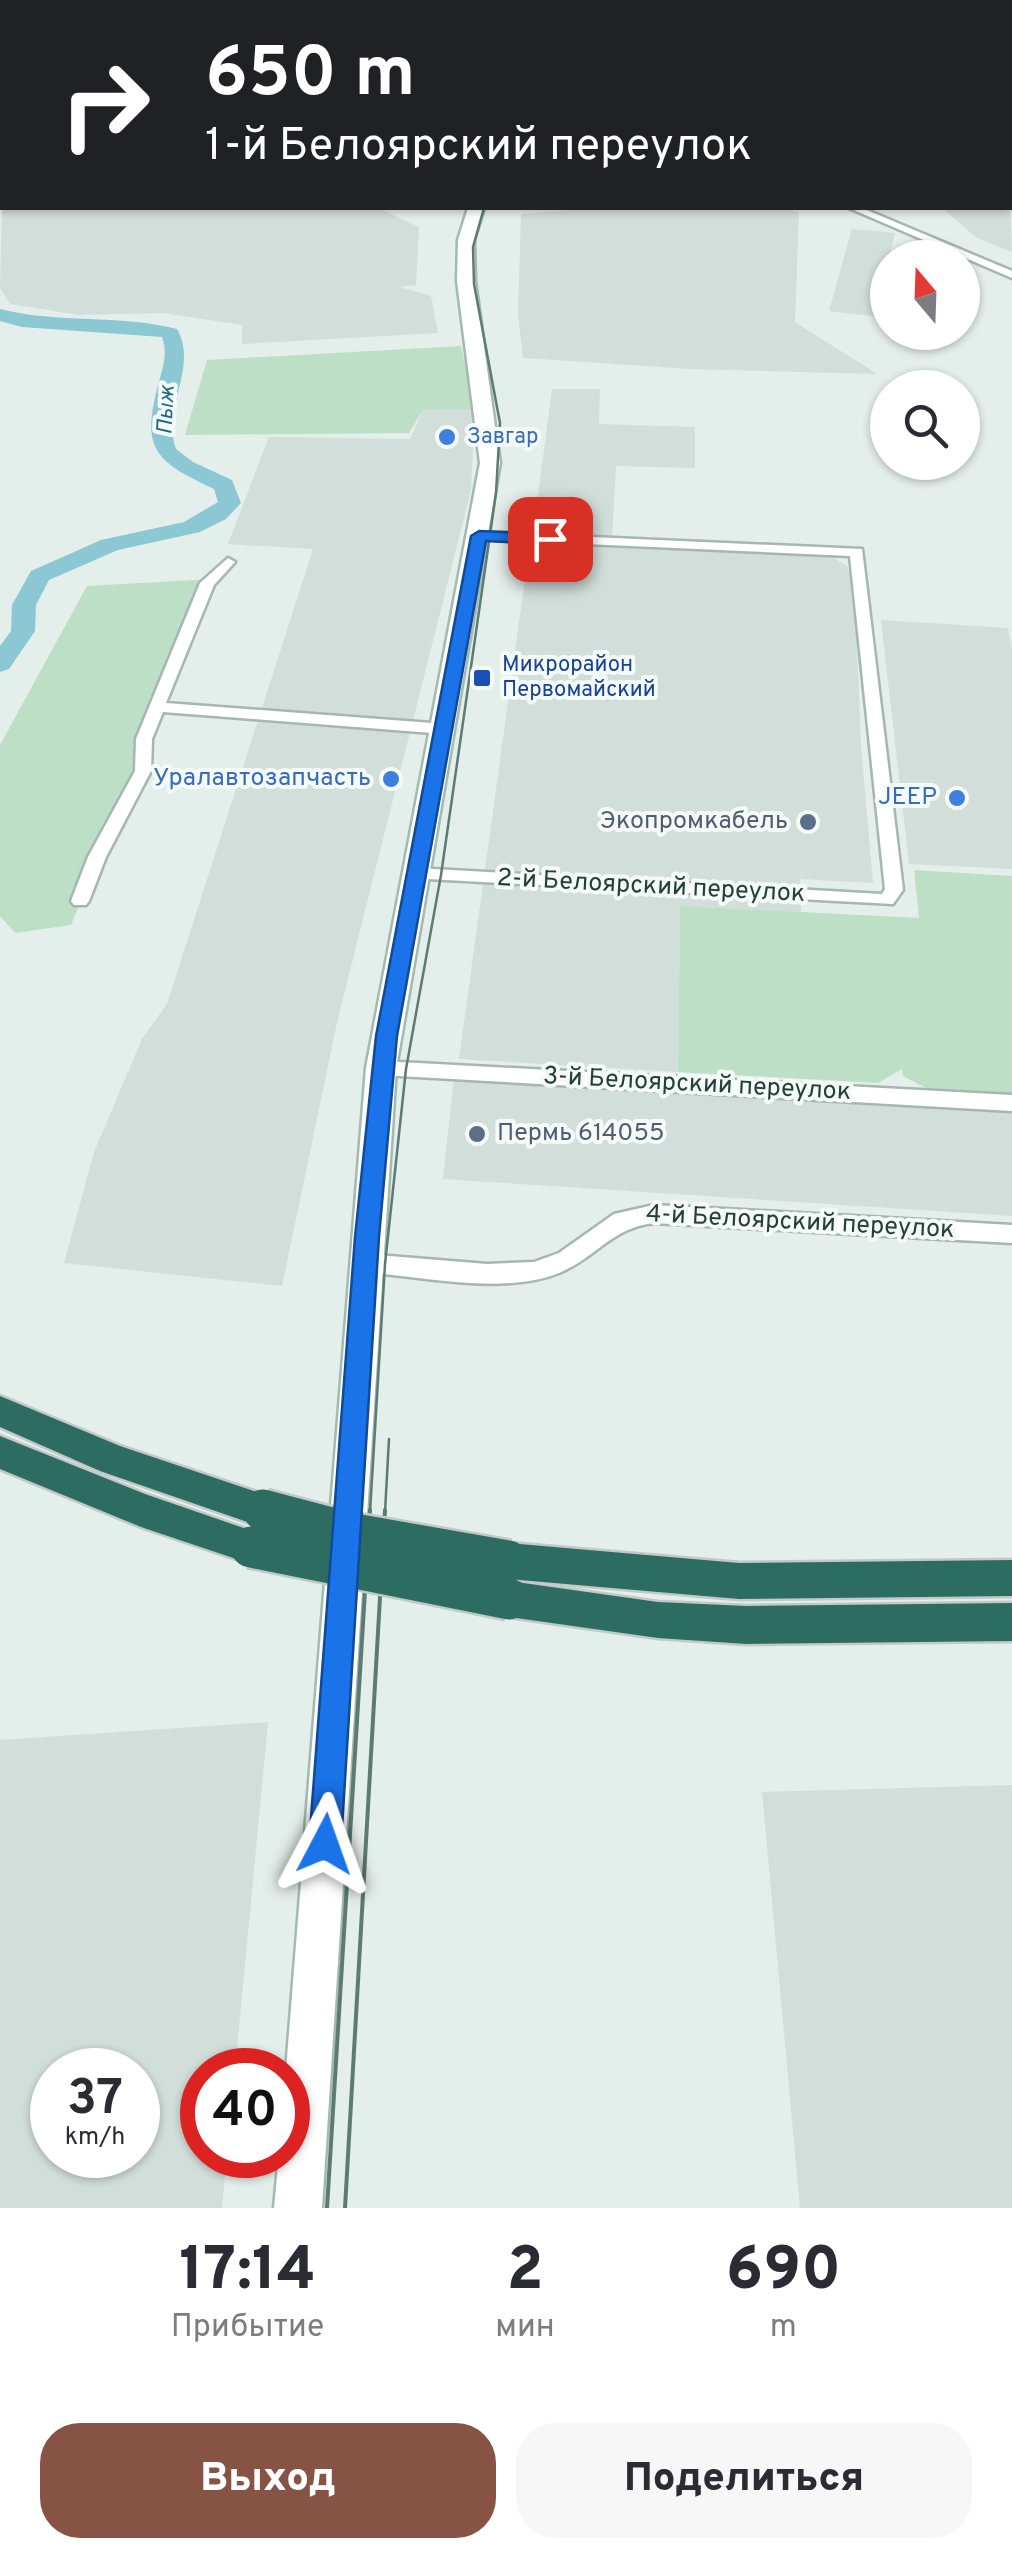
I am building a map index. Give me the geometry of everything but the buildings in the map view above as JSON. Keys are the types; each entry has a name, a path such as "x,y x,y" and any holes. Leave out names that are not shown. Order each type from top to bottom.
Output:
{"highway":[{"path":"0,1411 113,1460 256,1508 658,1620 746,1625 1012,1622"},
{"path":"0,1452 140,1510 251,1548 350,1570 508,1580 1012,1578"}],"street":[{"path":"298,2208 381,1068 490,462 466,281 466,240 475,210"},
{"path":"859,210 1012,276"},
{"name":"2-й Белоярский переулок","path":"415,874 887,900 894,890 856,552 479,536"},
{"path":"80,901 97,857 143,771 144,738 207,584 228,562"},
{"path":"156,707 445,729"},
{"name":"3-й Белоярский переулок","path":"381,1068 1012,1103"},
{"name":"4-й Белоярский переулок","path":"365,1263 531,1271 567,1259 605,1228 632,1215 1012,1234"}],"shaded area":[{"path":"2,210 382,210 419,227 416,285 400,287 431,296 438,333 242,344 242,325 163,313 79,315 10,304 0,288"},
{"path":"570,210 790,210 799,213 795,322 871,370 870,374 690,369 523,358 518,316 521,214"},
{"path":"944,210 1011,210 1012,252 977,238"},
{"path":"852,229 895,233 893,240 870,240 870,316 829,311"},
{"path":"552,389 600,389 599,424 695,427 695,468 616,466 612,537 533,534"},
{"path":"475,409 471,490 338,1018 282,1286 64,1263 94,1152 142,1039 167,1004 313,549 228,544 269,437 410,439 423,410"},
{"path":"530,542 828,554 848,567 856,622 861,745 873,883 800,879 801,912 680,906 678,1072 459,1059"},
{"name":"JEEP","path":"881,620 1008,628 1012,649 1012,869 909,864"},
{"path":"454,1078 1012,1108 1012,1216 443,1179"},
{"path":"268,1722 237,2048 180,2048 180,2178 225,2178 222,2208 0,2208 0,1740"},
{"path":"1012,1785 1012,2208 800,2208 762,1792"}],"green space":[{"path":"461,346 475,409 423,410 409,433 185,435 207,360"},
{"path":"212,579 71,925 15,933 0,916 0,745 87,586"},
{"path":"914,870 1012,876 1012,1094 928,1089 903,1076 902,1069 878,1083 678,1072 680,906 919,918"}],"waterway":[{"name":"Пыж","path":"0,315 43,325 128,326 170,333 176,352 161,425 166,451 180,464 224,485 230,503 192,527 110,545 39,576 24,605 23,631 0,664"}],"tram line":[{"path":"370,1512 385,1264 406,1069 441,875 496,493 500,423 474,284 473,247 483,210"},
{"path":"385,1512 389,1439"},
{"path":"327,2208 370,1510"},
{"path":"345,2208 385,1510"}],"place":[{"name":"Завгар","path":"447,437"},
{"name":"Микрорайон Первомайский","path":"482,678"},
{"name":"Уралавтозапчасть","path":"391,779"},
{"name":"JEEP","path":"957,798"},
{"name":"Экопромкабель","path":"808,822"},
{"name":"Пермь 614055","path":"477,1134"}],"route":[{"path":"325,1844 367,1237 386,1036 479,536 550,539"}]}
